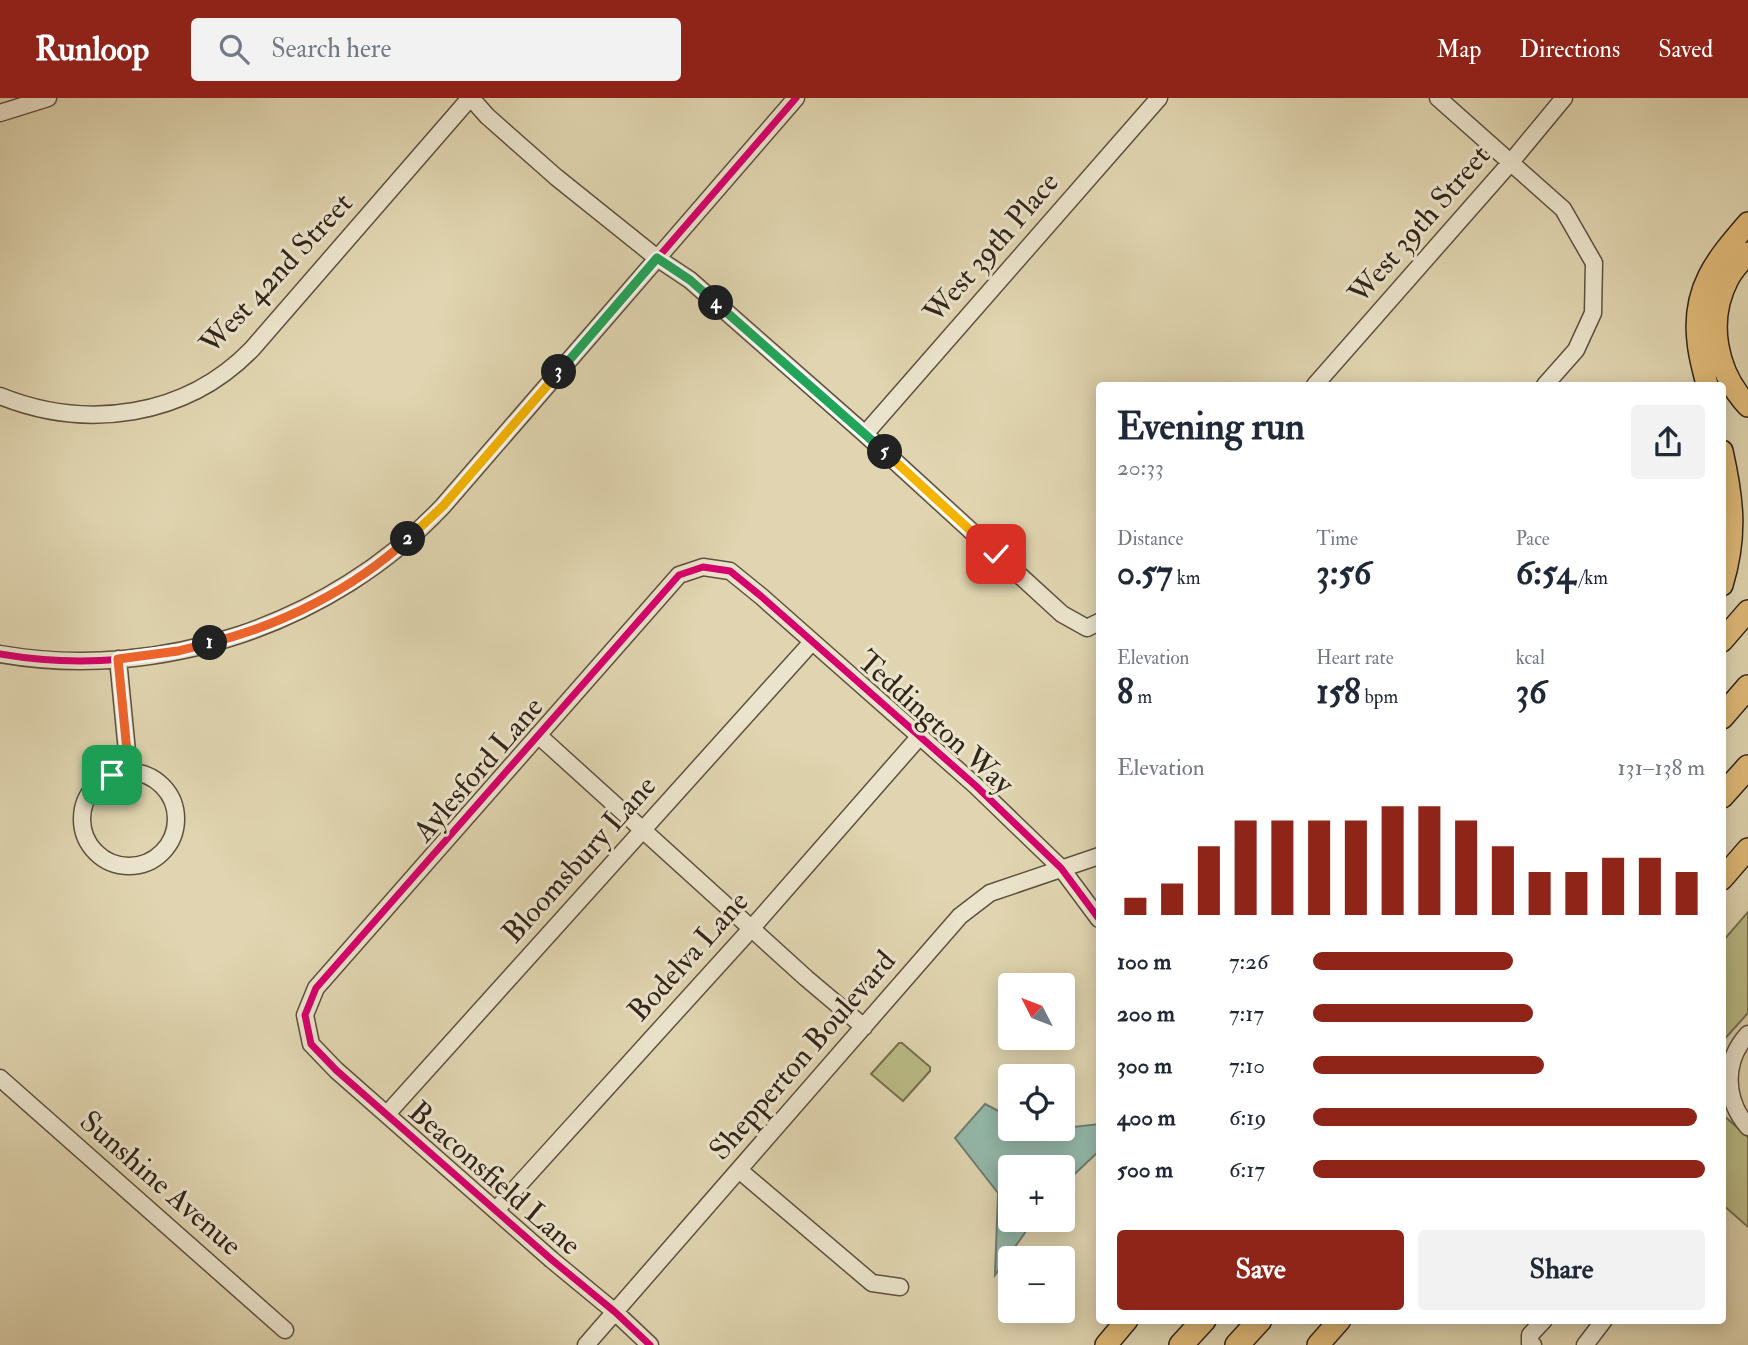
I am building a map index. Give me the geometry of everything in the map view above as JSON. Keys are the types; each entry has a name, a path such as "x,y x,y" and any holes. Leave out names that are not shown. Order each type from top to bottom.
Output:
{"highway":[{"path":"1726,712 1748,687"},
{"path":"1726,792 1748,767"},
{"path":"1181,1345 1199,1324"},
{"path":"1237,1345 1256,1324"}],"main road":[{"path":"1706,382 1697,334 1700,300 1714,266 1748,223"},
{"path":"1748,253 1724,288 1716,327 1719,355 1725,372 1748,406"},
{"path":"1726,473 1733,533 1726,570"},
{"path":"1726,636 1748,611"},
{"path":"1726,874 1748,849"},
{"path":"1105,1345 1123,1324"},
{"path":"1318,1345 1336,1324"}],"street":[{"path":"0,113 48,98"},
{"path":"471,98 487,116 556,177 657,258 690,280 865,434 1062,614 1087,628 1096,624"},
{"name":"West 42nd Street","path":"0,396 64,414 128,413 180,398 228,371 252,349 471,98"},
{"path":"0,654 47,659 118,659 178,651 273,623 335,592 380,562 443,506 796,98"},
{"name":"West 39th Place","path":"865,434 1159,98"},
{"path":"1438,98 1563,209 1594,263 1593,313 1576,350 1548,382"},
{"name":"West 39th Street","path":"1318,382 1564,98"},
{"name":"Aylesford Lane","path":"311,1044 305,1015 316,988 679,575 703,567 730,571"},
{"name":"Teddington Way","path":"730,571 920,736 1061,868 1096,915"},
{"name":"Bloomsbury Lane","path":"387,1114 812,642"},
{"path":"118,659 129,772"},
{"path":"538,735 751,929 864,1027"},
{"name":"Bodelva Lane","path":"496,1210 751,929 920,736"},
{"path":"129,772 148,775 165,788 176,809 176,830 169,845 159,856 144,864 127,866 109,861 96,852 85,835 82,814 94,786 108,776 129,772"},
{"name":"Shepperton Boulevard","path":"586,1345 960,916 990,893 1096,857"},
{"path":"1748,1034 1732,1060 1729,1078 1735,1108 1748,1127"},
{"name":"Beaconsfield Lane","path":"311,1044 336,1070 650,1345"},
{"name":"Sunshine Avenue","path":"0,1078 285,1330"},
{"path":"739,1170 872,1283 900,1287"},
{"path":"1533,1345 1530,1343 1530,1335 1540,1324"},
{"path":"1585,1345 1601,1324"}],"green space":[{"path":"1748,912 1748,1013 1726,1038 1726,937"},
{"path":"899,1043 930,1067 930,1071 903,1101 871,1074"},
{"path":"1726,1118 1748,1137 1748,1227 1726,1208"}],"shaded area":[{"path":"985,1104 998,1111 998,1141 1075,1141 1075,1127 1096,1124 1096,1154 1075,1174 1075,1155 998,1155 998,1193 955,1138"},
{"path":"998,1193 998,1232 1025,1232 1016,1246 998,1246 998,1271 995,1275"}],"cycle path":[{"path":"0,654 60,661 121,659 181,651 240,635 296,612 349,583 399,547 443,506 796,98"},
{"path":"650,1345 336,1070 311,1044 305,1015 316,988 679,575 703,567 730,571 762,597 976,786 1061,868 1096,915"}],"route":[{"path":"112,775 129,772 118,659 178,651 273,623 335,592 380,562 435,515 460,488 657,258 690,280 996,554"}]}
